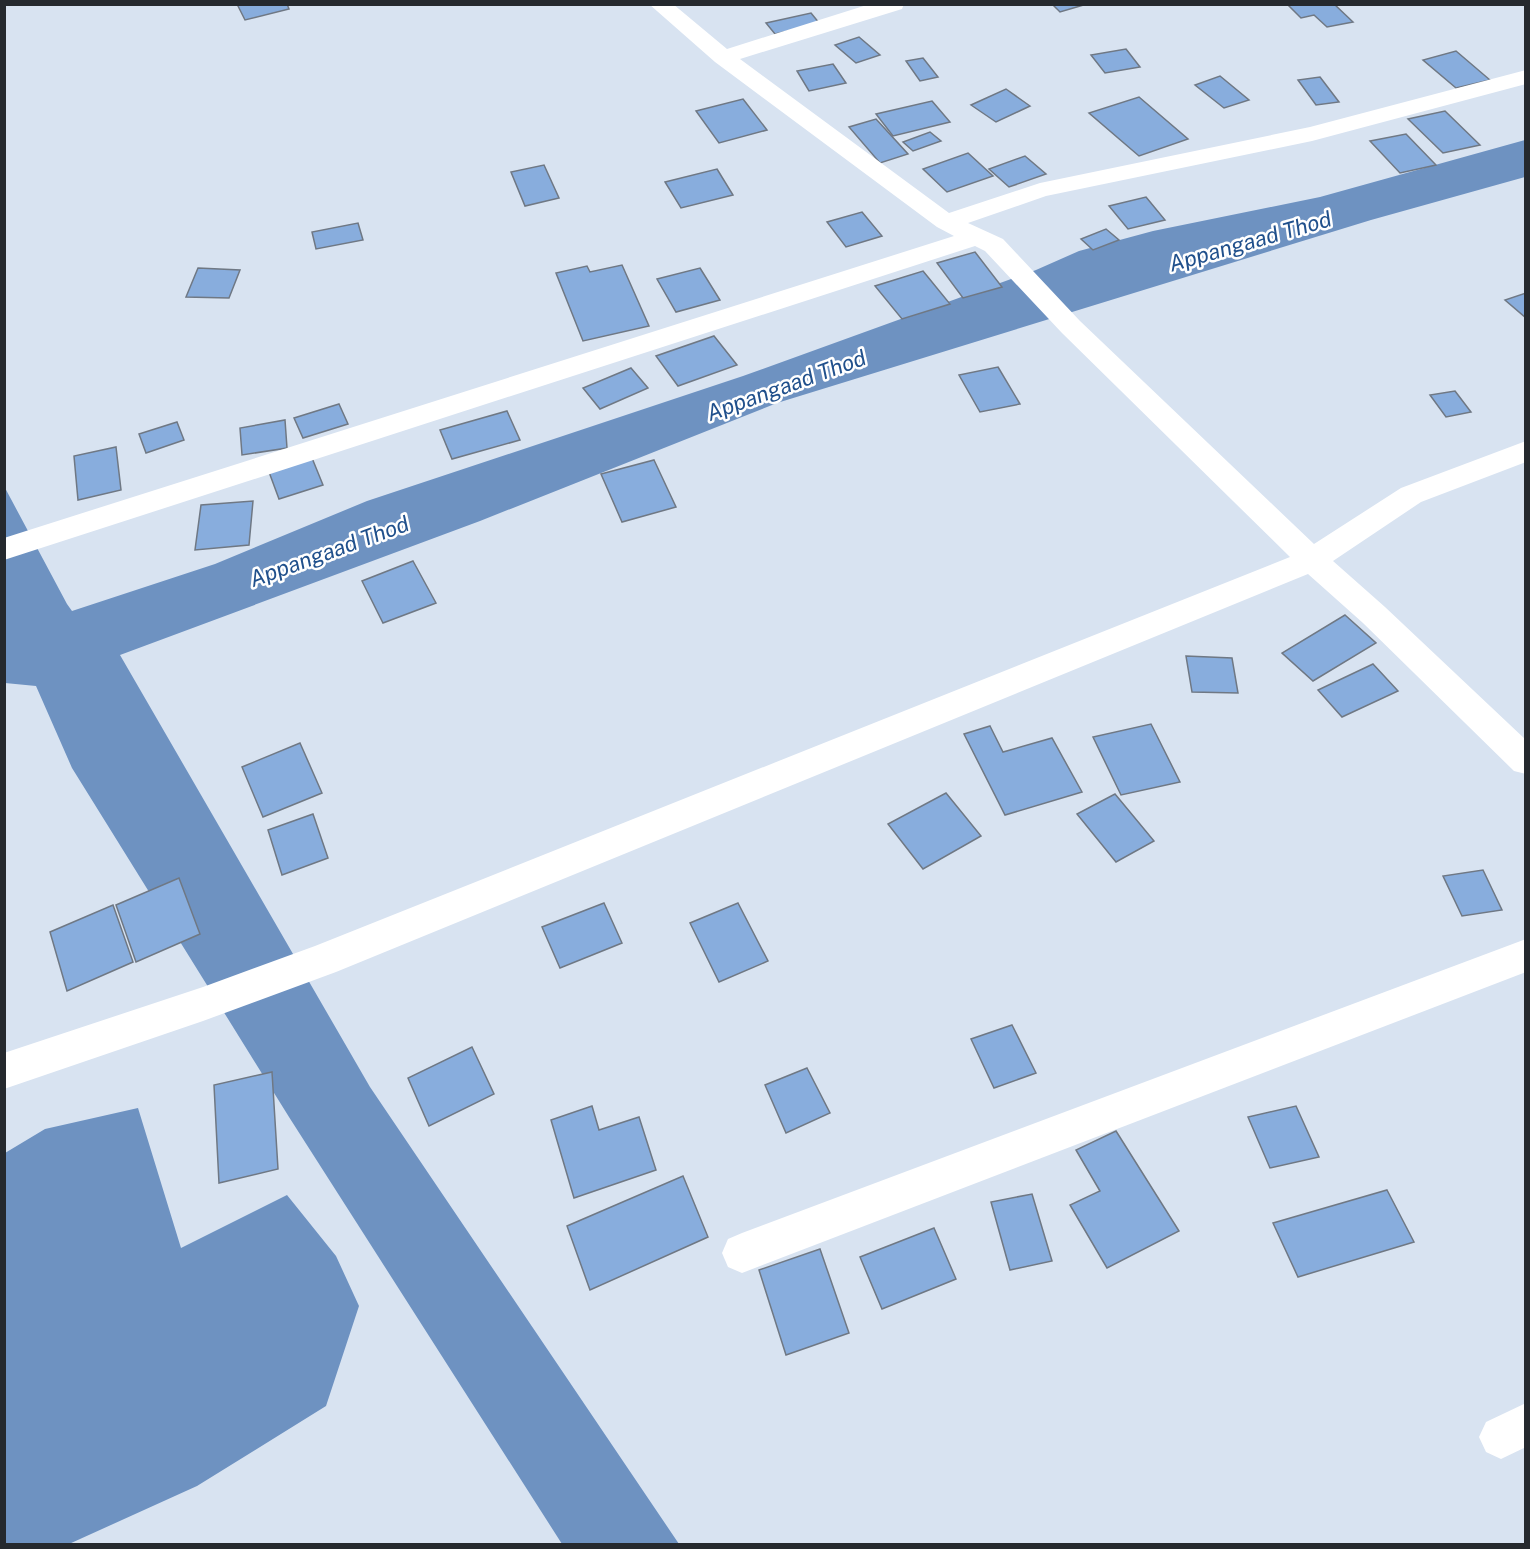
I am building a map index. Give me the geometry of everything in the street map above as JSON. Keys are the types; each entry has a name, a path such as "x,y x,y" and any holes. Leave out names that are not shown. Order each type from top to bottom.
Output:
{"street":[{"path":"659,4 723,57 946,222 987,241 1071,327 1312,560 1374,615 1526,761"},
{"path":"723,57 894,4"},
{"path":"946,222 1040,190 1312,134 1526,77"},
{"path":"4,549 987,241"},
{"path":"4,1071 203,1004 323,960 1312,560 1411,495 1526,451"},
{"path":"742,1253 1526,955"}],"water":[{"name":"Appangaad Thod","path":"1525,140 1525,177 1371,220 777,403 480,521 120,655 370,1087 679,1544 562,1544 289,1117 72,768 36,686 5,683 4,486 72,611 215,564 367,501 743,376 1036,270 1079,251 1153,231 1320,197"},
{"path":"138,1108 181,1248 287,1195 336,1256 359,1306 326,1406 197,1486 69,1544 5,1544 5,1153 45,1129"}],"building":[{"path":"237,4 287,4 289,9 245,20"},
{"path":"1052,4 1087,4 1060,12"},
{"path":"1287,4 1334,4 1353,22 1327,27 1314,15 1301,18"},
{"path":"811,13 820,24 775,34 766,23"},
{"path":"859,37 880,55 856,63 835,45"},
{"path":"1126,49 1140,67 1105,73 1091,55"},
{"path":"1456,51 1490,80 1456,88 1423,60"},
{"path":"923,58 938,77 920,81 906,61"},
{"path":"833,64 846,83 809,91 797,71"},
{"path":"1220,76 1249,100 1224,108 1195,85"},
{"path":"1320,77 1339,102 1316,105 1298,80"},
{"path":"1006,89 1030,106 996,122 971,105"},
{"path":"1139,97 1188,139 1139,156 1089,113"},
{"path":"743,99 767,130 719,143 696,111"},
{"path":"932,101 950,122 893,136 876,114"},
{"path":"1445,111 1480,145 1443,153 1408,119"},
{"path":"876,119 908,154 880,163 849,127"},
{"path":"930,132 941,141 913,151 903,142"},
{"path":"1406,134 1436,165 1400,173 1370,141"},
{"path":"968,153 993,176 947,192 923,169"},
{"path":"1025,156 1046,174 1009,187 989,169"},
{"path":"544,165 559,198 525,206 511,172"},
{"path":"717,169 733,195 681,208 665,182"},
{"path":"1146,197 1165,220 1128,229 1109,206"},
{"path":"862,212 882,236 846,247 827,222"},
{"path":"358,223 363,240 316,249 312,232"},
{"path":"1106,229 1119,240 1093,250 1081,239"},
{"path":"975,252 1002,287 963,298 937,263"},
{"path":"622,265 649,326 583,341 556,273 587,266 590,272"},
{"path":"198,268 240,270 229,298 186,297"},
{"path":"700,268 720,300 676,312 657,279"},
{"path":"923,271 950,304 902,319 875,286"},
{"path":"1526,293 1526,318 1505,300"},
{"path":"714,336 737,365 678,386 656,356"},
{"path":"998,367 1020,404 980,412 959,375"},
{"path":"631,368 648,388 600,409 583,388"},
{"path":"1455,391 1471,412 1446,417 1430,395"},
{"path":"339,404 348,424 303,438 294,418"},
{"path":"507,411 520,440 452,459 440,430"},
{"path":"285,420 287,448 242,455 240,428"},
{"path":"177,422 184,440 146,453 139,434"},
{"path":"116,447 121,490 78,500 74,456"},
{"path":"312,458 323,485 279,499 269,472"},
{"path":"654,460 676,507 622,522 601,474"},
{"path":"253,501 249,545 195,550 201,505"},
{"path":"413,561 436,603 383,623 362,581"},
{"path":"1345,615 1376,643 1313,681 1282,653"},
{"path":"1186,656 1232,658 1238,693 1192,692"},
{"path":"1373,664 1398,691 1342,717 1318,690"},
{"path":"1151,724 1180,782 1121,795 1093,737"},
{"path":"990,726 1003,752 1052,738 1082,792 1005,815 964,734"},
{"path":"300,743 322,793 263,817 242,767"},
{"path":"946,793 981,836 923,869 888,824"},
{"path":"1115,794 1154,841 1116,862 1077,814"},
{"path":"313,814 328,858 282,875 268,830"},
{"path":"1483,870 1502,910 1462,916 1443,876"},
{"path":"179,878 200,934 136,962 116,905"},
{"path":"604,903 622,943 560,968 542,927"},
{"path":"738,903 768,961 719,982 690,923"},
{"path":"113,905 133,962 67,991 50,932"},
{"path":"1012,1025 1036,1073 994,1088 971,1039"},
{"path":"472,1047 494,1094 429,1126 408,1078"},
{"path":"807,1068 830,1113 786,1133 765,1085"},
{"path":"272,1072 278,1169 219,1183 214,1085"},
{"path":"592,1106 599,1130 639,1117 656,1170 574,1198 551,1120"},
{"path":"1296,1106 1319,1157 1270,1168 1248,1117"},
{"path":"1116,1131 1179,1231 1107,1268 1070,1205 1100,1191 1076,1150"},
{"path":"683,1176 708,1237 590,1290 567,1226"},
{"path":"1387,1190 1414,1242 1298,1277 1273,1223"},
{"path":"1032,1194 1052,1261 1010,1270 991,1202"},
{"path":"934,1228 956,1279 882,1309 860,1257"},
{"path":"820,1249 849,1333 786,1355 759,1270"}]}
